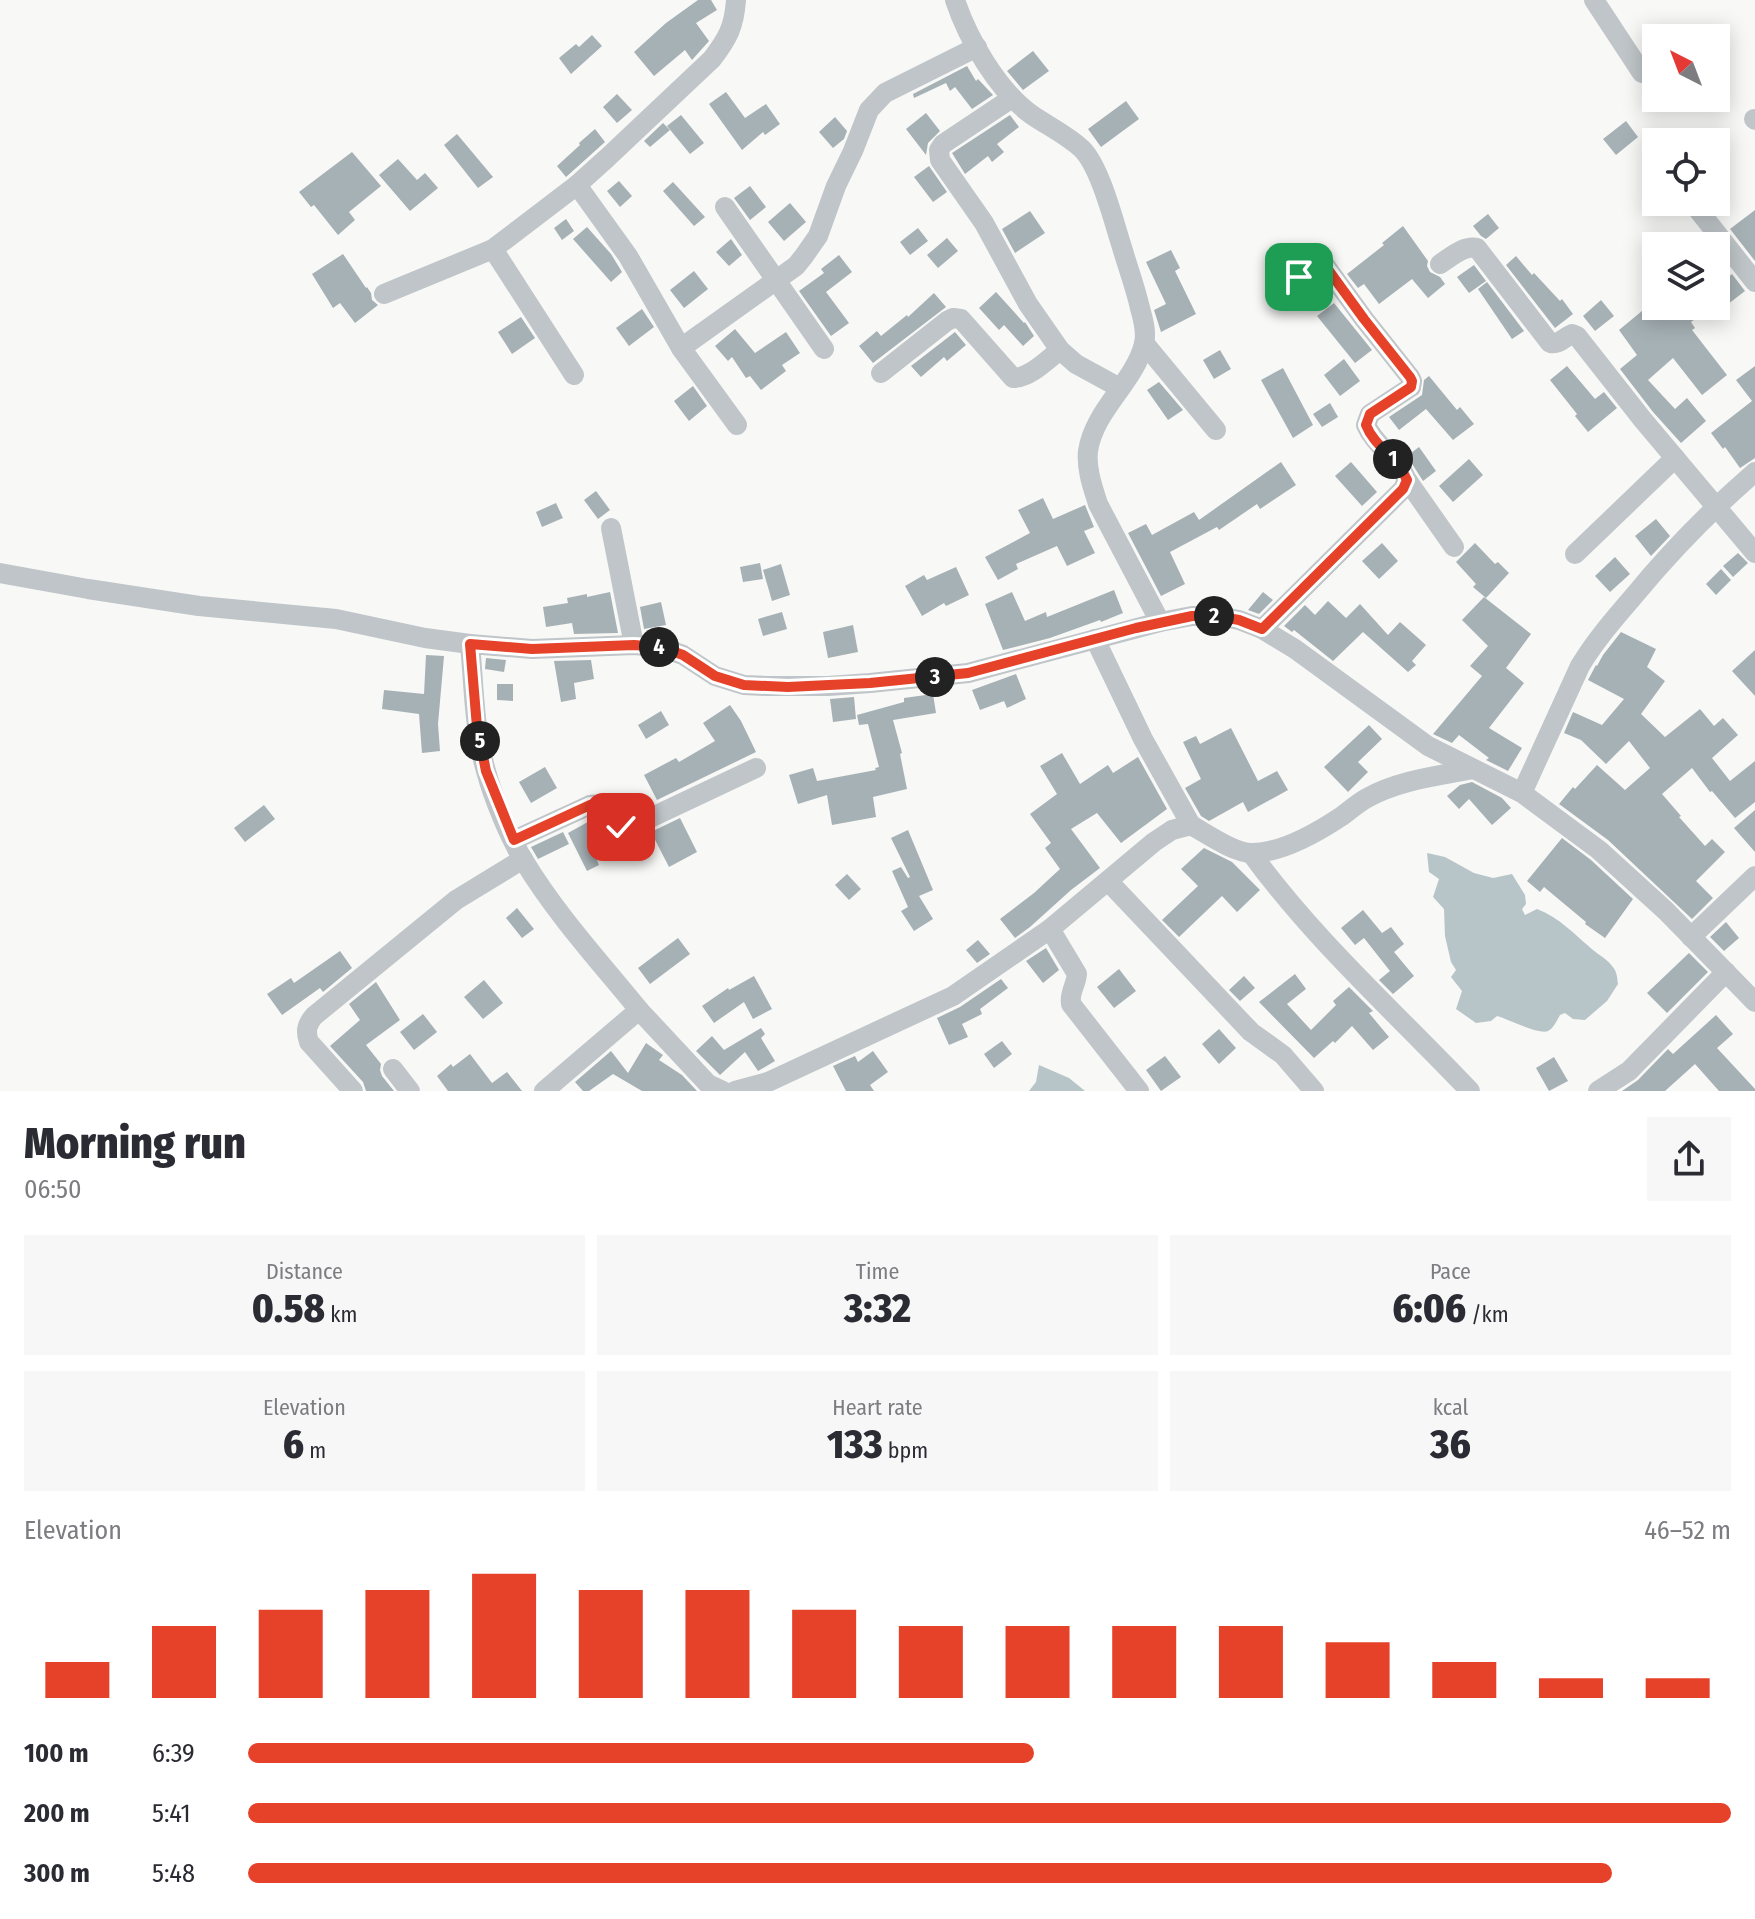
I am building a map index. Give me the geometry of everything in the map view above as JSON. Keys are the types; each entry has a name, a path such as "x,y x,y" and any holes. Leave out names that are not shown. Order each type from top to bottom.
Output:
{"street":[{"path":"384,294 493,249 577,185 712,59 732,28 736,0"},
{"path":"955,0 998,82 1033,116 1083,150 1108,205 1140,304 1144,343 1139,357 1097,425 1088,451 1091,484 1098,504 1160,622"},
{"path":"1594,0 1642,73"},
{"path":"681,348 796,266 818,236 836,186 874,103 885,93 977,47"},
{"path":"1012,98 943,144 938,155 970,200 1028,304 1060,350 1076,364 1120,388"},
{"path":"577,185 628,256 681,348 737,425"},
{"path":"725,207 824,349"},
{"path":"1703,216 1755,282"},
{"path":"1440,264 1464,249 1477,248 1550,343 1560,342 1572,334 1577,336 1755,553"},
{"path":"493,249 574,375"},
{"path":"1299,277 1315,265 1324,264 1410,377 1411,387 1370,414 1366,425 1403,470 1454,547"},
{"path":"881,373 953,318 961,319 1013,378 1027,375 1060,350"},
{"path":"1144,343 1216,430"},
{"path":"1575,554 1675,458"},
{"path":"1522,793 1590,650 1659,565 1755,472"},
{"path":"1262,629 1403,489 1407,480"},
{"path":"611,528 634,645"},
{"path":"0,573 199,606 336,619 470,644 532,649 634,645 661,647 683,655 715,676 744,685 788,687 968,673 1160,622 1192,616 1239,620 1262,629 1295,649 1428,746 1522,793 1599,850 1666,911 1755,1002"},
{"path":"1095,639 1143,739 1191,825 1225,844 1251,853 1278,848 1312,835 1366,798 1387,789 1415,780 1473,769"},
{"path":"470,644 477,727 486,771 523,859 639,1010 708,1084 723,1091"},
{"path":"514,840 596,804 604,808 621,827 631,827 756,768"},
{"path":"735,1091 772,1086 953,996 1050,929 1154,842 1172,830 1191,825"},
{"path":"1251,853 1318,937 1470,1091"},
{"path":"353,1091 309,1042 306,1035 309,1022 456,900 523,859"},
{"path":"1691,937 1755,876"},
{"path":"1108,881 1251,1032 1283,1055 1314,1091"},
{"path":"1050,929 1077,974 1071,1004 1139,1091"},
{"path":"1598,1091 1629,1071 1726,972"},
{"path":"544,1091 639,1010"},
{"path":"393,1069 410,1091"}],"shaded area":[{"path":"1427,853 1445,857 1474,873 1493,878 1512,874 1525,895 1526,904 1522,909 1525,915 1537,909 1552,917 1614,968 1618,984 1607,1001 1585,1020 1573,1019 1565,1013 1560,1015 1552,1028 1544,1032 1497,1016 1491,1021 1476,1023 1456,1009 1462,991 1451,977 1456,970 1445,936 1444,909 1433,897 1439,879 1429,872"},
{"path":"1039,1065 1069,1078 1085,1091 1029,1091 1036,1082"}],"building":[{"path":"698,0 711,0 717,10 696,23 709,41 692,60 685,50 654,76 634,52"},
{"path":"592,35 602,46 571,74 559,58 576,44 579,47"},
{"path":"1033,51 1049,71 1023,90 1007,71"},
{"path":"967,66 976,81 978,79 993,95 972,109 955,87 950,91 946,83 914,98 913,94"},
{"path":"726,92 745,118 766,104 780,124 765,135 763,132 742,150 709,104"},
{"path":"617,94 632,110 617,123 603,107"},
{"path":"1126,101 1139,119 1101,147 1088,129"},
{"path":"926,113 940,131 928,143 926,155 906,129"},
{"path":"681,115 704,143 690,154 667,126"},
{"path":"1010,115 1019,127 997,144 1004,152 992,162 988,156 965,174 952,153"},
{"path":"835,117 847,131 844,139 833,148 819,132"},
{"path":"1626,121 1638,137 1616,155 1603,139"},
{"path":"663,123 670,130 650,147 644,141"},
{"path":"595,129 605,142 566,177 557,166"},
{"path":"457,134 493,177 478,188 444,145"},
{"path":"352,152 381,186 349,212 355,220 338,235 299,192"},
{"path":"398,159 417,180 425,173 438,188 410,211 379,175"},
{"path":"929,166 947,192 933,202 914,177"},
{"path":"619,181 632,196 620,207 607,191"},
{"path":"673,182 705,217 694,226 663,191"},
{"path":"750,186 766,207 750,220 734,198"},
{"path":"790,203 806,222 784,241 768,222"},
{"path":"1755,210 1755,261 1730,229"},
{"path":"1030,211 1045,233 1015,253 1002,229"},
{"path":"1488,214 1499,228 1486,239 1473,226"},
{"path":"566,219 574,231 562,240 554,228"},
{"path":"1403,226 1428,261 1430,272 1445,284 1428,298 1412,279 1379,304 1364,284 1358,288 1347,274"},
{"path":"587,227 622,272 611,282 573,239"},
{"path":"918,228 928,241 910,255 900,242"},
{"path":"947,238 958,251 938,268 927,255"},
{"path":"731,239 742,255 729,266 716,252"},
{"path":"1171,250 1180,268 1175,271 1196,314 1161,332 1154,310 1166,304 1146,262"},
{"path":"343,254 378,305 355,323 340,303 333,308 312,274"},
{"path":"839,255 852,272 826,292 849,323 831,336 799,291 824,273 821,269"},
{"path":"1516,256 1532,275 1534,273 1560,301 1562,299 1573,314 1555,328 1506,265"},
{"path":"1474,265 1486,281 1469,293 1457,277"},
{"path":"694,271 708,289 684,308 670,290"},
{"path":"1732,274 1745,291 1730,303"},
{"path":"1487,282 1524,331 1512,339 1478,289"},
{"path":"996,292 1034,336 1023,346 1004,325 999,330 979,308"},
{"path":"934,293 946,307 873,363 859,346 877,331 881,336 908,317"},
{"path":"1601,300 1614,316 1595,331 1583,316"},
{"path":"1334,303 1372,350 1355,363 1317,316"},
{"path":"642,309 654,327 629,346 616,328"},
{"path":"1642,311 1642,320 1694,320 1691,322 1695,328 1692,330 1727,375 1702,395 1673,358 1648,380 1675,409 1687,398 1706,421 1681,443 1620,369 1637,355 1619,330"},
{"path":"521,317 535,338 512,354 498,332"},
{"path":"735,329 755,353 786,332 800,353 782,365 786,371 761,390 750,376 746,378 732,357 728,361 715,346"},
{"path":"955,332 966,345 947,361 944,357 921,377 911,366"},
{"path":"1220,350 1231,369 1214,379 1203,360"},
{"path":"1344,359 1360,381 1340,396 1324,375"},
{"path":"1567,366 1595,399 1604,392 1617,408 1588,432 1550,380"},
{"path":"1755,366 1755,458 1740,468 1711,433 1752,401 1736,380"},
{"path":"1283,368 1313,425 1293,438 1261,380"},
{"path":"1429,376 1457,410 1460,407 1474,424 1453,440 1426,409 1399,430 1389,417 1422,395 1424,380"},
{"path":"1159,382 1183,410 1168,420 1147,390"},
{"path":"693,386 707,406 689,421 674,401"},
{"path":"1330,403 1338,417 1322,427 1313,414"},
{"path":"1419,447 1436,471 1423,481 1407,456"},
{"path":"1469,459 1483,475 1453,502 1439,486"},
{"path":"1281,462 1296,485 1260,509 1257,504 1219,530 1217,527 1170,552 1185,584 1161,596 1128,533 1146,524 1152,535 1194,512 1199,520"},
{"path":"1351,462 1377,492 1362,506 1335,476"},
{"path":"596,491 610,510 598,519 584,500"},
{"path":"1043,498 1053,519 1085,505 1094,527 1084,531 1095,553 1067,566 1057,546 1016,564 1018,569 998,580 985,557 1030,533 1018,510"},
{"path":"556,503 563,518 542,527 536,512"},
{"path":"1656,519 1670,536 1651,556 1635,536"},
{"path":"1382,543 1398,561 1379,579 1362,561"},
{"path":"1475,543 1495,564 1498,562 1509,573 1486,598 1473,587 1476,584 1456,562"},
{"path":"1738,553 1748,563 1733,577 1723,566"},
{"path":"1615,557 1630,574 1610,592 1595,576"},
{"path":"760,563 763,579 743,582 740,567"},
{"path":"781,564 790,595 772,601 763,570"},
{"path":"956,567 969,595 946,606 944,603 922,616 905,586 924,575 927,580"},
{"path":"1721,569 1731,580 1716,595 1706,584"},
{"path":"1114,590 1123,613 1003,650 985,604 1012,592 1025,621 1046,612 1047,617"},
{"path":"610,592 618,633 574,634 572,623 546,627 543,607 568,603 567,598"},
{"path":"1263,592 1273,600 1259,614 1248,610"},
{"path":"1484,597 1531,634 1506,668 1524,683 1489,728 1522,748 1508,771 1486,760 1489,758 1459,735 1452,743 1433,734 1482,676 1470,666 1488,646 1462,620"},
{"path":"1328,601 1346,618 1360,604 1388,635 1400,622 1426,645 1412,661 1416,665 1408,672 1363,632 1333,661 1294,630 1292,632 1284,626 1305,605 1315,615"},
{"path":"661,602 666,625 644,629 640,607"},
{"path":"782,612 787,629 763,636 758,619"},
{"path":"853,625 858,652 828,658 823,632"},
{"path":"1621,632 1656,649 1647,667 1665,681 1641,714 1665,737 1700,709 1714,726 1723,718 1738,735 1712,758 1730,781 1755,761 1755,802 1735,818 1692,768 1662,794 1705,846 1712,839 1725,852 1696,881 1713,898 1692,919 1608,840 1559,804 1597,765 1625,790 1650,768 1629,741 1606,764 1581,740 1564,733 1573,712 1602,725 1624,699 1588,680"},
{"path":"1755,650 1755,696 1732,671"},
{"path":"426,655 444,656 438,724 440,751 422,753 419,714 382,709 384,690 424,694"},
{"path":"486,658 506,660 504,672 485,669"},
{"path":"591,660 594,679 574,683 576,699 561,702 554,661"},
{"path":"1016,674 1026,699 1007,708 1004,701 980,710 972,690"},
{"path":"497,684 513,684 513,701 497,700"},
{"path":"933,694 936,713 893,720 907,789 873,797 876,817 832,825 827,795 798,804 789,775 813,768 817,781 879,767 868,724 859,725 857,715 904,702 904,698"},
{"path":"854,697 856,719 833,722 830,699"},
{"path":"730,705 756,752 657,800 644,775 676,758 679,762 715,741 703,723"},
{"path":"661,711 669,725 646,739 638,725"},
{"path":"1369,725 1382,739 1358,762 1368,772 1348,792 1324,767"},
{"path":"1231,728 1258,781 1277,771 1288,790 1248,812 1243,802 1209,821 1201,816 1185,788 1201,779 1183,742 1196,736 1200,744"},
{"path":"1062,753 1080,784 1108,765 1113,773 1138,757 1167,809 1121,843 1097,813 1071,829 1100,868 1015,938 1000,919 1060,869 1045,848 1051,843 1030,814 1057,794 1040,766"},
{"path":"545,767 557,788 531,803 519,782"},
{"path":"1472,782 1502,798 1511,808 1492,825 1469,799 1459,809 1447,796 1460,785"},
{"path":"264,805 275,819 245,842 234,828"},
{"path":"1755,810 1755,852 1734,828"},
{"path":"595,818 618,842 595,855 599,865 587,871 568,833"},
{"path":"680,818 697,852 669,867 651,832"},
{"path":"908,830 933,890 919,896 933,919 914,931 901,911 908,907 892,871 901,867 910,877 891,838"},
{"path":"563,832 569,844 538,859 531,847"},
{"path":"1562,838 1633,899 1605,938 1544,887 1540,892 1527,881"},
{"path":"1204,848 1232,862 1260,890 1237,912 1222,896 1179,937 1162,920 1198,886 1181,869"},
{"path":"847,874 861,889 849,900 835,885"},
{"path":"517,908 534,929 522,938 506,918"},
{"path":"1363,910 1382,933 1391,927 1404,944 1394,952 1414,976 1393,994 1379,980 1390,971 1364,938 1355,945 1341,928"},
{"path":"1726,922 1739,938 1724,951 1710,937"},
{"path":"678,938 690,954 650,984 638,968"},
{"path":"978,940 990,954 977,963 966,950"},
{"path":"1046,948 1059,970 1043,983 1026,961"},
{"path":"340,951 352,968 323,992 320,988 282,1015 267,994 291,978 294,983"},
{"path":"1689,953 1708,972 1667,1013 1647,993"},
{"path":"1119,969 1136,991 1114,1008 1097,987"},
{"path":"1295,974 1306,989 1287,1004 1311,1030 1336,1005 1333,1001 1349,987 1373,1011 1369,1013 1389,1037 1373,1050 1352,1026 1314,1058 1259,1002"},
{"path":"754,976 772,1009 753,1019 744,1002 714,1023 702,1006 728,988"},
{"path":"1244,976 1255,988 1240,1001 1229,990"},
{"path":"1001,979 1008,988 980,1009 982,1014 962,1024 968,1037 949,1045 937,1018 960,1007"},
{"path":"484,980 503,1003 483,1019 464,997"},
{"path":"376,982 400,1020 366,1045 381,1064 382,1076 394,1091 366,1091 363,1082 330,1046 360,1020 349,1004"},
{"path":"423,1014 437,1032 414,1050 400,1032"},
{"path":"1716,1015 1733,1034 1717,1048 1755,1091 1719,1091 1695,1064 1665,1091 1622,1091 1638,1080 1668,1049 1673,1054"},
{"path":"761,1028 765,1034 761,1038 775,1061 758,1071 745,1052 720,1075 696,1051 712,1036 724,1050"},
{"path":"1219,1029 1236,1048 1219,1064 1202,1044"},
{"path":"1002,1041 1012,1054 994,1068 984,1054"},
{"path":"646,1043 663,1055 659,1060 682,1075 697,1091 642,1091 613,1074 589,1091 583,1091 575,1082 611,1051 628,1073"},
{"path":"873,1051 888,1072 870,1085 874,1091 846,1091 833,1066 855,1056 858,1062"},
{"path":"470,1054 492,1083 507,1072 522,1091 448,1091 437,1076"},
{"path":"1165,1056 1181,1077 1161,1091 1146,1070"},
{"path":"1554,1057 1568,1081 1549,1091 1536,1068"}],"route":[{"path":"621,827 604,808 596,804 514,840 486,771 477,727 470,644 532,649 634,645 661,647 683,655 715,676 744,685 788,687 924,679 968,673 1192,616 1239,620 1262,629 1403,489 1407,480 1403,470 1367,430 1366,425 1370,414 1411,387 1410,377 1324,264 1315,265 1299,277"}]}
